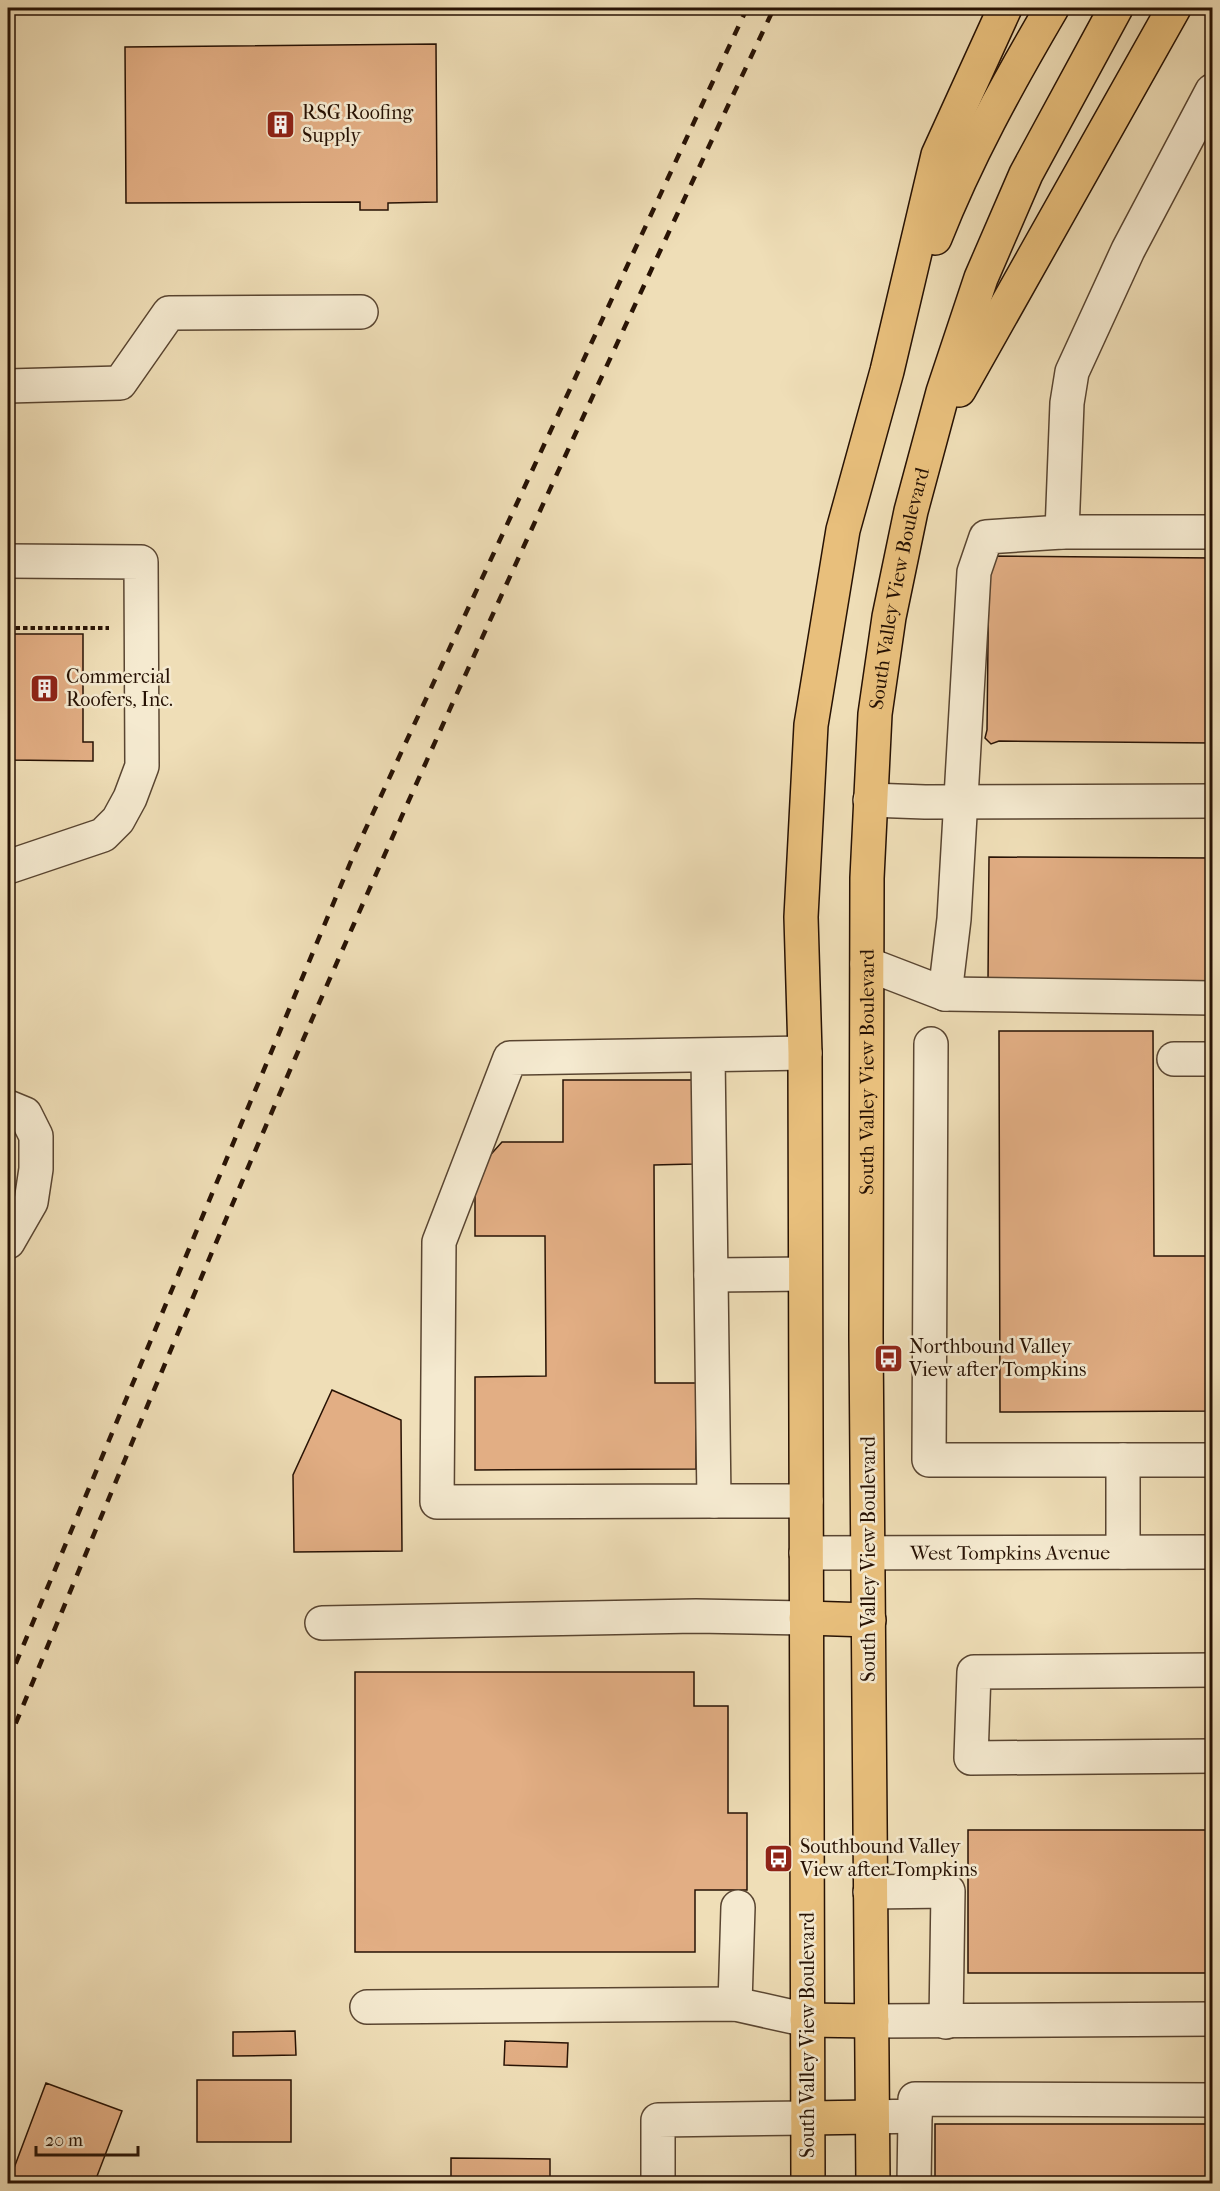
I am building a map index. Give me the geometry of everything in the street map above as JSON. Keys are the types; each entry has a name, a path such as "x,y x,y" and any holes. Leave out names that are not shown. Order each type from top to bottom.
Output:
{"main road":[{"name":"South Valley View Boulevard","path":"808,2184 805,1053 801,916 811,725 843,530 886,371 938,155 1005,8"},
{"path":"886,371 906,312 957,184 999,99 1052,8"},
{"name":"South Valley View Boulevard","path":"873,2184 868,1620 870,1553 866,1337 867,964 870,800 875,714 882,660 911,510 927,448 981,278 1026,174 1116,8"},
{"path":"927,448 1174,8"},
{"path":"806,1618 868,1620"},
{"path":"807,2020 872,2021"},
{"path":"808,2118 872,2117"}],"street":[{"path":"1062,532 1067,403 1072,372 1128,250 1212,92"},
{"path":"8,386 120,383 169,314 361,312"},
{"path":"945,994 954,919 974,572 986,537 1062,532 1212,532"},
{"path":"8,561 141,562 143,629 142,765 130,798 118,820 103,835 8,867"},
{"path":"870,800 1212,801"},
{"path":"867,964 945,994 1212,998"},
{"path":"931,1044 929,1460 1212,1460"},
{"path":"805,1053 510,1058 439,1242 437,1502 806,1501"},
{"path":"708,1056 714,1501"},
{"path":"1174,1059 1212,1059"},
{"path":"8,1107 25,1114 36,1136 36,1169 31,1202 10,1239"},
{"path":"711,1275 806,1274"},
{"path":"1123,1460 1123,1552"},
{"name":"West Tompkins Avenue","path":"806,1553 1212,1552"},
{"path":"322,1623 696,1616 806,1618"},
{"path":"1212,1670 974,1672 971,1758 1212,1756"},
{"path":"870,1892 948,1891 945,2022"},
{"path":"735,2004 738,1907"},
{"path":"367,2007 735,2004 807,2020"},
{"path":"872,2021 1212,2019"},
{"path":"914,2184 915,2099 1212,2100"},
{"path":"872,2117 915,2116"},
{"path":"658,2184 658,2120 808,2118"}],"path":[{"path":"8,628 143,629"}],"building":[{"name":"RSG Roofing Supply","path":"436,44 437,202 388,203 388,210 360,210 360,202 126,203 125,47"},
{"path":"989,556 1212,558 1212,743 999,741 991,744 985,738 987,730"},
{"name":"Commercial Roofers, Inc.","path":"8,634 83,634 83,742 93,742 93,761 8,760"},
{"path":"989,857 1212,858 1212,983 988,981"},
{"path":"999,1031 1153,1031 1154,1256 1212,1256 1212,1411 1000,1412"},
{"path":"563,1080 693,1080 693,1164 654,1165 655,1383 696,1383 696,1469 475,1470 475,1377 546,1376 545,1236 475,1236 475,1172 502,1142 563,1142"},
{"path":"332,1390 401,1420 402,1551 294,1552 293,1475"},
{"path":"355,1672 694,1672 694,1706 728,1706 728,1813 747,1813 747,1890 695,1890 695,1952 355,1952"},
{"path":"968,1830 1212,1830 1212,1973 968,1973"},
{"path":"295,2031 296,2055 233,2056 233,2032"},
{"path":"505,2041 568,2043 567,2067 504,2065"},
{"path":"197,2080 291,2080 291,2142 197,2142"},
{"path":"46,2083 122,2111 94,2184 8,2184"},
{"path":"935,2124 1212,2124 1212,2184 935,2184"},
{"path":"451,2158 550,2159 550,2184 451,2184"}],"railway":[{"path":"8,1682 354,854 747,8"},
{"path":"8,1742 223,1225 357,917 563,461 774,8"}],"place":[{"name":"RSG Roofing Supply","path":"281,124"},
{"name":"Commercial Roofers, Inc.","path":"45,688"},
{"name":"Northbound Valley View after Tompkins","path":"888,1358"},
{"name":"Southbound Valley View after Tompkins","path":"779,1858"}]}
